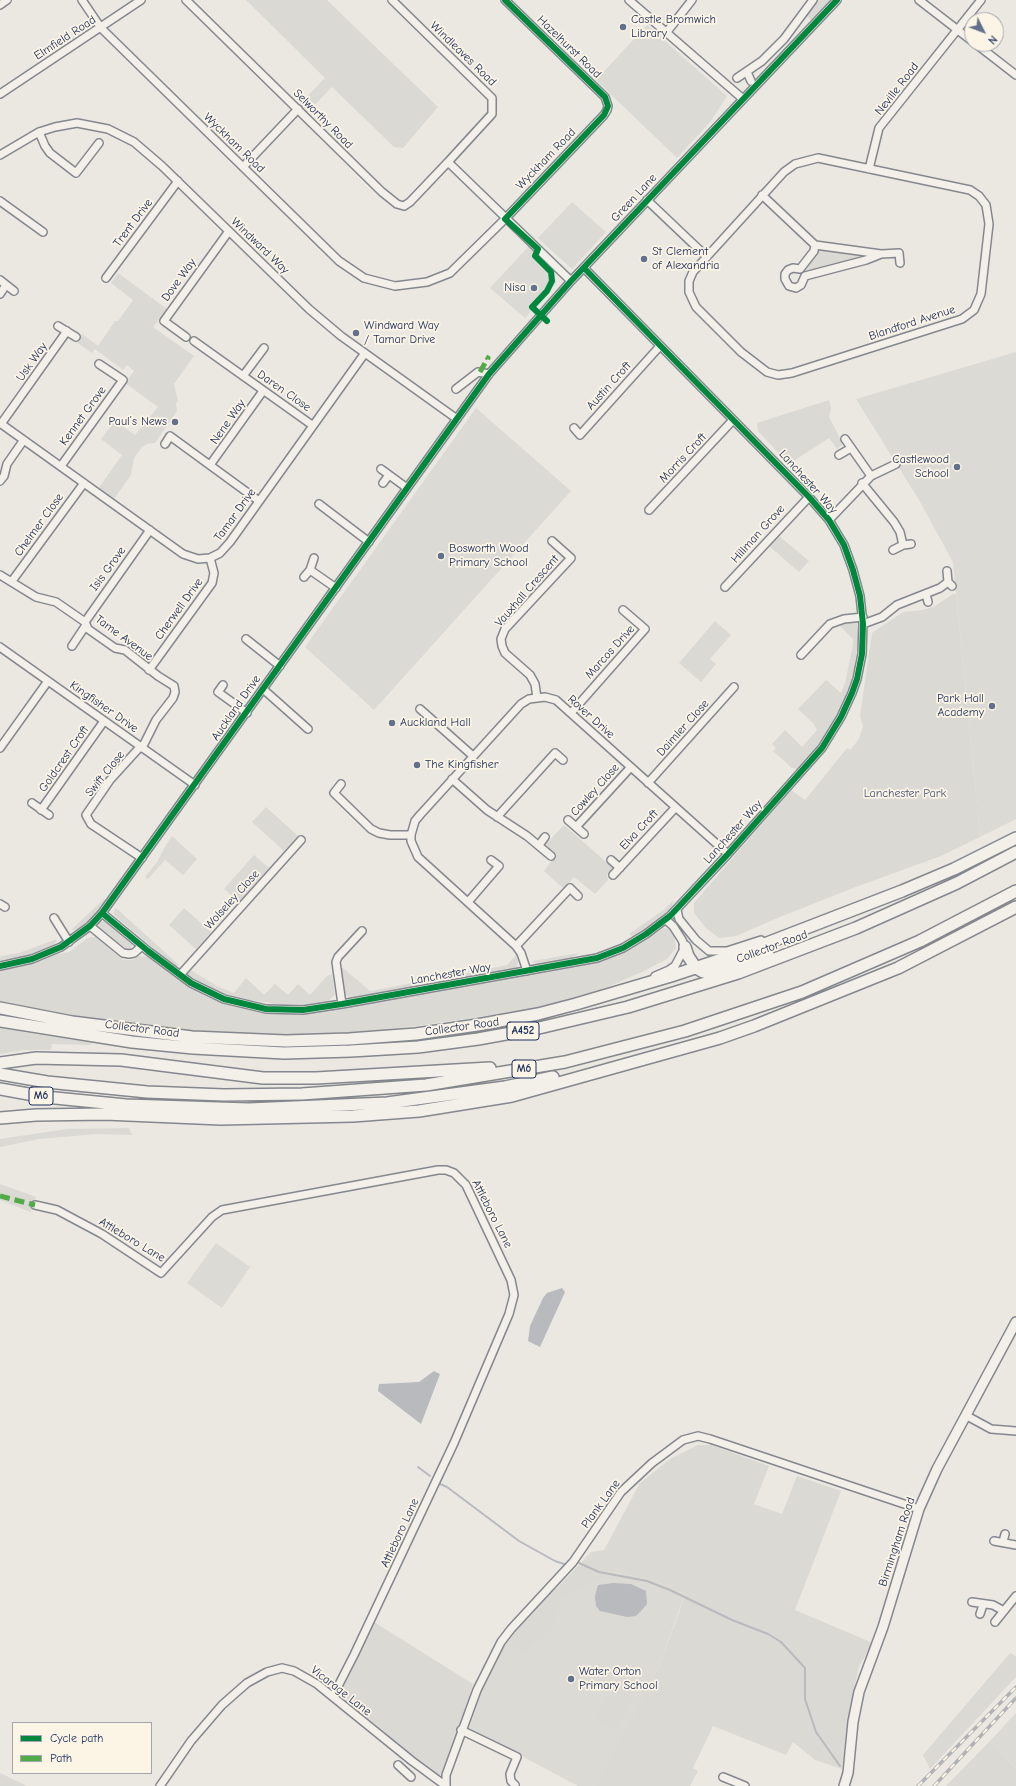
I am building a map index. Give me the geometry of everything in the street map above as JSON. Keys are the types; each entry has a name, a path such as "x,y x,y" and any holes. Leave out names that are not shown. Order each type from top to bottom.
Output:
{"highway":[{"name":"Collector Road","path":"0,1008 72,1022 192,1037 286,1041 350,1039 416,1034 523,1016 576,1004 696,968 843,915 954,869 1016,838"},
{"name":"Collector Road","path":"0,1021 132,1042 200,1049 284,1053 418,1047 478,1039 539,1028 628,1007 738,973 817,944 917,902 1016,852"},
{"name":"M6","path":"0,1074 46,1082 147,1092 224,1095 302,1094 426,1085 565,1062 686,1031 802,992 920,941 1016,890"},
{"name":"M6","path":"0,1089 45,1097 126,1105 249,1109 387,1103 505,1086 634,1062 720,1038 800,1009 898,968 1016,907"},
{"path":"685,947 688,956 696,968 703,972 715,972 762,956 817,944"},
{"path":"5,1062 36,1058 121,1060 263,1078 316,1078 432,1072 565,1062"},
{"path":"0,1118 36,1114 105,1114 221,1119 352,1116 419,1111 512,1096 634,1062"}],"main road":[{"name":"Birmingham Road","path":"844,1786 848,1773 853,1722 859,1692 883,1626 919,1509 937,1469 967,1416 1016,1322"}],"street":[{"path":"0,5 7,0"},
{"name":"Wyckham Road","path":"82,0 101,28 346,267 364,278 385,284 395,286 416,284 427,282 450,273 465,260 505,219 604,115"},
{"name":"Elmfield Road","path":"0,94 141,0"},
{"name":"Selworthy Road","path":"186,0 382,192 397,204 404,206 410,202 448,162"},
{"name":"Windleaves Road","path":"392,0 492,98 492,114 448,162"},
{"name":"Hazelhurst Road","path":"505,0 604,97 608,106 604,115"},
{"path":"629,0 743,99"},
{"path":"666,33 692,0"},
{"path":"737,78 762,61 784,39 813,0"},
{"name":"Green Lane","path":"457,419 489,374 571,281 837,0"},
{"path":"919,0 964,35"},
{"name":"Neville Road","path":"869,169 879,128 958,30 980,0"},
{"path":"986,52 1016,75"},
{"path":"747,72 751,81"},
{"path":"243,167 298,109"},
{"name":"Windward Way","path":"0,155 39,132 77,123 108,129 137,144 178,181 309,309 341,336 457,419"},
{"path":"39,132 50,153 76,173 99,143"},
{"name":"Blandford Avenue","path":"818,158 869,169 970,190 979,196 986,205 989,224 981,294 978,302 969,315 962,319 792,373 778,375 767,372 741,352 696,307 691,298 689,281 693,272 762,195 790,167 806,160 818,158"},
{"path":"448,162 505,219 571,281"},
{"name":"Trent Drive","path":"106,278 178,181"},
{"path":"762,195 815,245 881,254 899,253 900,263"},
{"path":"647,200 707,257"},
{"path":"0,201 44,232"},
{"name":"Dove Way","path":"186,337 164,321 229,231"},
{"path":"815,245 814,251 802,273 866,260 881,254"},
{"name":"Lanchester Way","path":"102,913 180,975 212,994 238,1003 266,1009 303,1010 342,1004 597,958 622,948 666,920 677,910 822,748 838,722 852,693 857,679 862,654 863,620 860,596 844,545 829,520 809,497 747,432 733,420 584,268"},
{"path":"0,280 14,291"},
{"path":"0,294 6,285"},
{"path":"58,326 76,337"},
{"name":"Usk Way","path":"1,424 67,332"},
{"name":"Daren Close","path":"194,341 312,425"},
{"name":"Austin Croft","path":"574,428 580,435 660,346"},
{"name":"Daren Close","path":"243,376 264,348"},
{"name":"Tamar Drive","path":"210,558 220,553 230,542 312,425 365,353"},
{"name":"Kennet Grove","path":"61,466 123,380 99,364"},
{"path":"456,389 478,372 489,374"},
{"name":"Nene Way","path":"210,465 263,391"},
{"name":"Auckland Drive","path":"0,966 32,959 50,952 69,942 90,926 102,913 457,419"},
{"name":"Morris Croft","path":"649,510 733,420"},
{"path":"1,424 183,554 198,560 210,558"},
{"path":"165,444 170,436 259,501"},
{"path":"845,439 871,476"},
{"path":"0,481 4,476 7,464 24,441"},
{"path":"839,455 851,448"},
{"path":"829,520 862,483 871,476 896,464"},
{"path":"381,469 407,488"},
{"path":"383,483 389,475"},
{"name":"Chelmer Close","path":"12,581 84,483"},
{"path":"862,483 894,522 900,532 903,545"},
{"name":"Hillman Grove","path":"725,587 809,497"},
{"path":"319,504 370,542"},
{"name":"Isis Grove","path":"72,646 85,624 150,530"},
{"name":"Vauxhall Crescent","path":"537,698 535,684 530,676 505,653 501,639 505,629 571,558 552,541"},
{"path":"893,550 903,545 911,544"},
{"name":"Cherwell Drive","path":"149,670 212,583 214,573 210,558"},
{"path":"304,577 310,570 314,558"},
{"path":"310,570 336,588"},
{"path":"802,655 830,624 844,619 863,620 882,617 897,605 950,584 946,570"},
{"name":"Tame Avenue","path":"0,575 36,597 56,602 85,624 88,629 115,648 125,650 149,670 174,686 175,692 156,720 141,747"},
{"path":"926,594 928,602"},
{"name":"Marcos Drive","path":"572,713 645,629 623,610"},
{"path":"246,639 280,666"},
{"name":"Kingfisher Drive","path":"0,647 194,785"},
{"path":"0,748 48,681"},
{"name":"Auckland Drive","path":"223,685 218,692 247,713"},
{"name":"Daimler Close","path":"648,783 734,687"},
{"name":"Auckland Drive","path":"263,689 308,729"},
{"name":"Rover Drive","path":"537,698 545,697 556,700 572,713 630,768 728,854"},
{"path":"527,971 521,953 516,946 418,857 411,841 411,835 415,821 473,756 521,704 529,699 537,698"},
{"path":"420,709 473,756"},
{"name":"Goldcrest Croft","path":"41,810 104,721"},
{"name":"Swift Close","path":"141,747 110,780 86,815 91,824 142,858"},
{"path":"497,817 555,753 562,760"},
{"name":"Cowley Close","path":"576,827 630,768"},
{"path":"452,779 487,810 539,845 551,856"},
{"path":"342,784 334,793 372,829 379,833 390,835 411,835"},
{"name":"Goldcrest Croft","path":"32,803 49,815"},
{"name":"Elva Croft","path":"613,875 675,808"},
{"name":"Cowley Close","path":"568,820 584,834"},
{"path":"539,845 545,837"},
{"name":"Wolseley Close","path":"180,975 301,840"},
{"path":"468,902 499,866 491,860"},
{"name":"Elva Croft","path":"611,860 620,868"},
{"path":"677,910 679,919 696,940 709,951 727,951 954,869"},
{"path":"516,946 570,888 578,896"},
{"path":"54,918 69,942"},
{"path":"576,1004 669,970 675,966 685,947 673,926 666,920"},
{"path":"90,926 123,953 134,953 142,946"},
{"path":"342,1004 336,962 338,957 362,931"},
{"name":"Attleboro Lane","path":"35,1205 57,1210 102,1234 161,1273 212,1217 222,1210 438,1170 446,1170 454,1173 466,1184 505,1265 511,1280 514,1295 499,1341 454,1443 418,1522 333,1696"},
{"path":"967,1416 991,1429 1016,1431"},
{"name":"Plank Lane","path":"446,1786 446,1775 461,1730 478,1687 494,1654 511,1629 573,1562 621,1492 652,1463 683,1440 698,1436 710,1439 919,1509"},
{"path":"1003,1542 1005,1534"},
{"path":"994,1541 1016,1545"},
{"path":"995,1622 1016,1596"},
{"path":"972,1602 983,1605 993,1605 1004,1611"},
{"path":"980,1614 983,1605"},
{"name":"Vicarage Lane","path":"160,1786 173,1764 222,1705 247,1683 267,1672 282,1668 294,1671 333,1696 412,1761 446,1786"},
{"path":"461,1730 517,1757 510,1774 511,1781 515,1785"},
{"path":"405,1771 412,1761"},
{"path":"398,1765 411,1777"},
{"path":"723,1777 745,1786"}],"shaded area":[{"path":"647,25 727,96 711,121 677,158 596,80"},
{"path":"572,202 606,232 572,269 538,238"},
{"path":"529,246 555,271 556,283 525,318 490,288"},
{"name":"Castlewood School","path":"1016,352 1016,819 980,837 953,562 919,500 856,399"},
{"name":"Bosworth Wood Primary School","path":"476,408 571,491 374,710 305,647"},
{"path":"216,1243 250,1267 222,1308 187,1283"},
{"path":"562,1288 565,1292 540,1347 528,1341 530,1326 543,1298 547,1293"},
{"path":"434,1371 440,1374 421,1424 378,1391 379,1384 419,1382"},
{"name":"Water Orton Primary School","path":"606,1571 650,1579 685,1594 659,1666 598,1786 578,1786 469,1728 482,1691 505,1643 554,1589"},
{"path":"613,1583 631,1584 646,1591 647,1604 636,1616 627,1617 600,1611 596,1606 595,1596 598,1585"},
{"path":"1016,1713 1016,1768 990,1741"}],"green space":[{"path":"246,0 327,0 438,107 403,148 394,147 332,87 307,113 299,105 325,78"},
{"path":"817,0 831,0 812,21 806,15"},
{"path":"819,249 839,249 873,255 809,272 806,271"},
{"path":"118,273 167,309 153,327 194,356 174,384 178,401 176,403 177,411 155,443 147,444 142,447 134,458 131,475 114,499 98,489 122,455 101,439 115,421 135,435 158,407 125,383 134,371 127,365 123,370 95,349 92,353 76,342 82,334 98,346 115,321 118,321 133,300 111,283"},
{"path":"829,400 831,408 829,417 843,444 837,449 829,438 789,464 758,431 757,423"},
{"path":"778,535 809,561 799,572 769,546"},
{"name":"Lanchester Park","path":"953,594 956,594 980,837 941,856 853,888 736,936 719,938 706,928 694,913 694,903 791,790 805,800 847,748 850,750 859,739 863,726 860,716 872,633 903,612 923,610 935,606"},
{"path":"855,620 857,622 859,635 854,670 844,700 830,728 815,750 797,769 792,768 773,751 776,748 772,744 785,730 802,747 817,730 813,723 798,709 826,680 841,693 845,683 853,639 837,623"},
{"path":"715,621 731,635 710,659 716,664 701,682 679,663"},
{"path":"266,807 298,836 284,851 252,822"},
{"path":"564,825 613,868 607,875 608,880 595,894 574,877 564,889 544,871 555,856 545,845"},
{"path":"172,836 197,859 183,875 165,860 148,879 145,877 157,862"},
{"path":"254,855 269,868 239,902 224,889"},
{"path":"104,899 107,901 88,922 78,931 71,930"},
{"path":"674,900 671,909 655,922 633,937 629,934 665,909"},
{"path":"116,908 179,965 175,967 113,914"},
{"path":"184,908 211,932 196,949 169,925"},
{"path":"104,921 111,924 132,942 130,949 128,950 97,927 99,923"},
{"path":"664,928 670,929 674,936 676,948 667,959 605,988 537,1009 343,1036 281,1035 148,1028 0,1004 0,970 26,966 52,955 69,952 91,937 96,937 123,960 133,960 139,956 148,957 188,986 206,995 236,1006 258,1011 308,1013 410,996 597,961 620,953"},
{"path":"57,939 54,945 39,952 17,959 0,961 0,956 19,953"},
{"path":"579,953 569,960 536,965 533,961"},
{"path":"517,954 519,960 516,968 469,978 464,974 507,965"},
{"path":"343,968 370,991 428,980 426,984 351,998 345,995 344,992 339,970"},
{"path":"189,969 217,986 234,993 246,978 264,995 275,984 288,995 298,984 310,995 327,976 332,974 335,994 329,1001 304,1005 286,1006 253,1000 245,1001 209,989 186,973"},
{"path":"0,1027 28,1033 94,1043 89,1045 52,1044 51,1050 23,1050 0,1054"},
{"path":"129,1128 132,1135 97,1134 39,1139 0,1147 0,1139 67,1129"},
{"path":"0,1184 36,1197 31,1212 0,1200"},
{"path":"698,1445 711,1445 769,1466 754,1504 782,1514 797,1476 841,1491 795,1610 873,1643 859,1666 848,1718 842,1769 815,1760 793,1742 786,1755 713,1726 693,1768 698,1771 690,1786 597,1786 659,1666 685,1594 650,1579 606,1571 605,1576 563,1596 550,1630 524,1653 505,1643 591,1552 604,1550 640,1483 670,1459"},
{"path":"374,1622 473,1684 459,1729 441,1774 437,1777 430,1774 418,1761 339,1693"},
{"path":"1010,1653 1016,1656 1016,1677 930,1769 923,1755"},
{"path":"613,1687 632,1698 615,1729 596,1719"},
{"path":"990,1741 1016,1768 1016,1786 946,1786"},
{"path":"0,1773 27,1786 0,1786"}],"waterway":[{"path":"418,1467 430,1476"},
{"path":"440,1484 447,1487 519,1541 555,1561 568,1564"},
{"path":"579,1563 599,1572 647,1581 670,1590 732,1620 768,1634 781,1642 805,1668 805,1699 816,1732 840,1766"}],"railway":[{"path":"918,1786 1016,1687"},
{"path":"934,1786 1016,1698"}],"marked path":[{"path":"480,372 488,358 486,357"},
{"path":"0,1196 35,1205"}],"cycle path":[{"path":"505,0 605,97 608,106 604,115 505,219 538,249 535,256 551,272 552,281 547,291 532,307 547,321"},
{"path":"0,966 32,959 61,947 90,926 102,913 489,374 571,281 837,0"},
{"path":"102,913 148,951 191,983 224,999 266,1009 303,1010 342,1004 597,958 623,948 646,934 670,916 728,854 822,748 841,717 852,693 857,679 862,654 863,624 860,596 844,545 829,520 809,497 584,268"}],"place":[{"name":"Castle Bromwich Library","path":"623,27"},
{"name":"St Clement of Alexandria","path":"644,259"},
{"name":"Nisa","path":"534,288"},
{"name":"Windward Way / Tamar Drive","path":"356,333"},
{"name":"Paul’s News","path":"175,422"},
{"name":"Castlewood School","path":"957,467"},
{"name":"Bosworth Wood Primary School","path":"441,556"},
{"name":"Park Hall Academy","path":"992,706"},
{"name":"Auckland Hall","path":"392,723"},
{"name":"The Kingfisher","path":"417,765"},
{"name":"Water Orton Primary School","path":"571,1679"}]}
